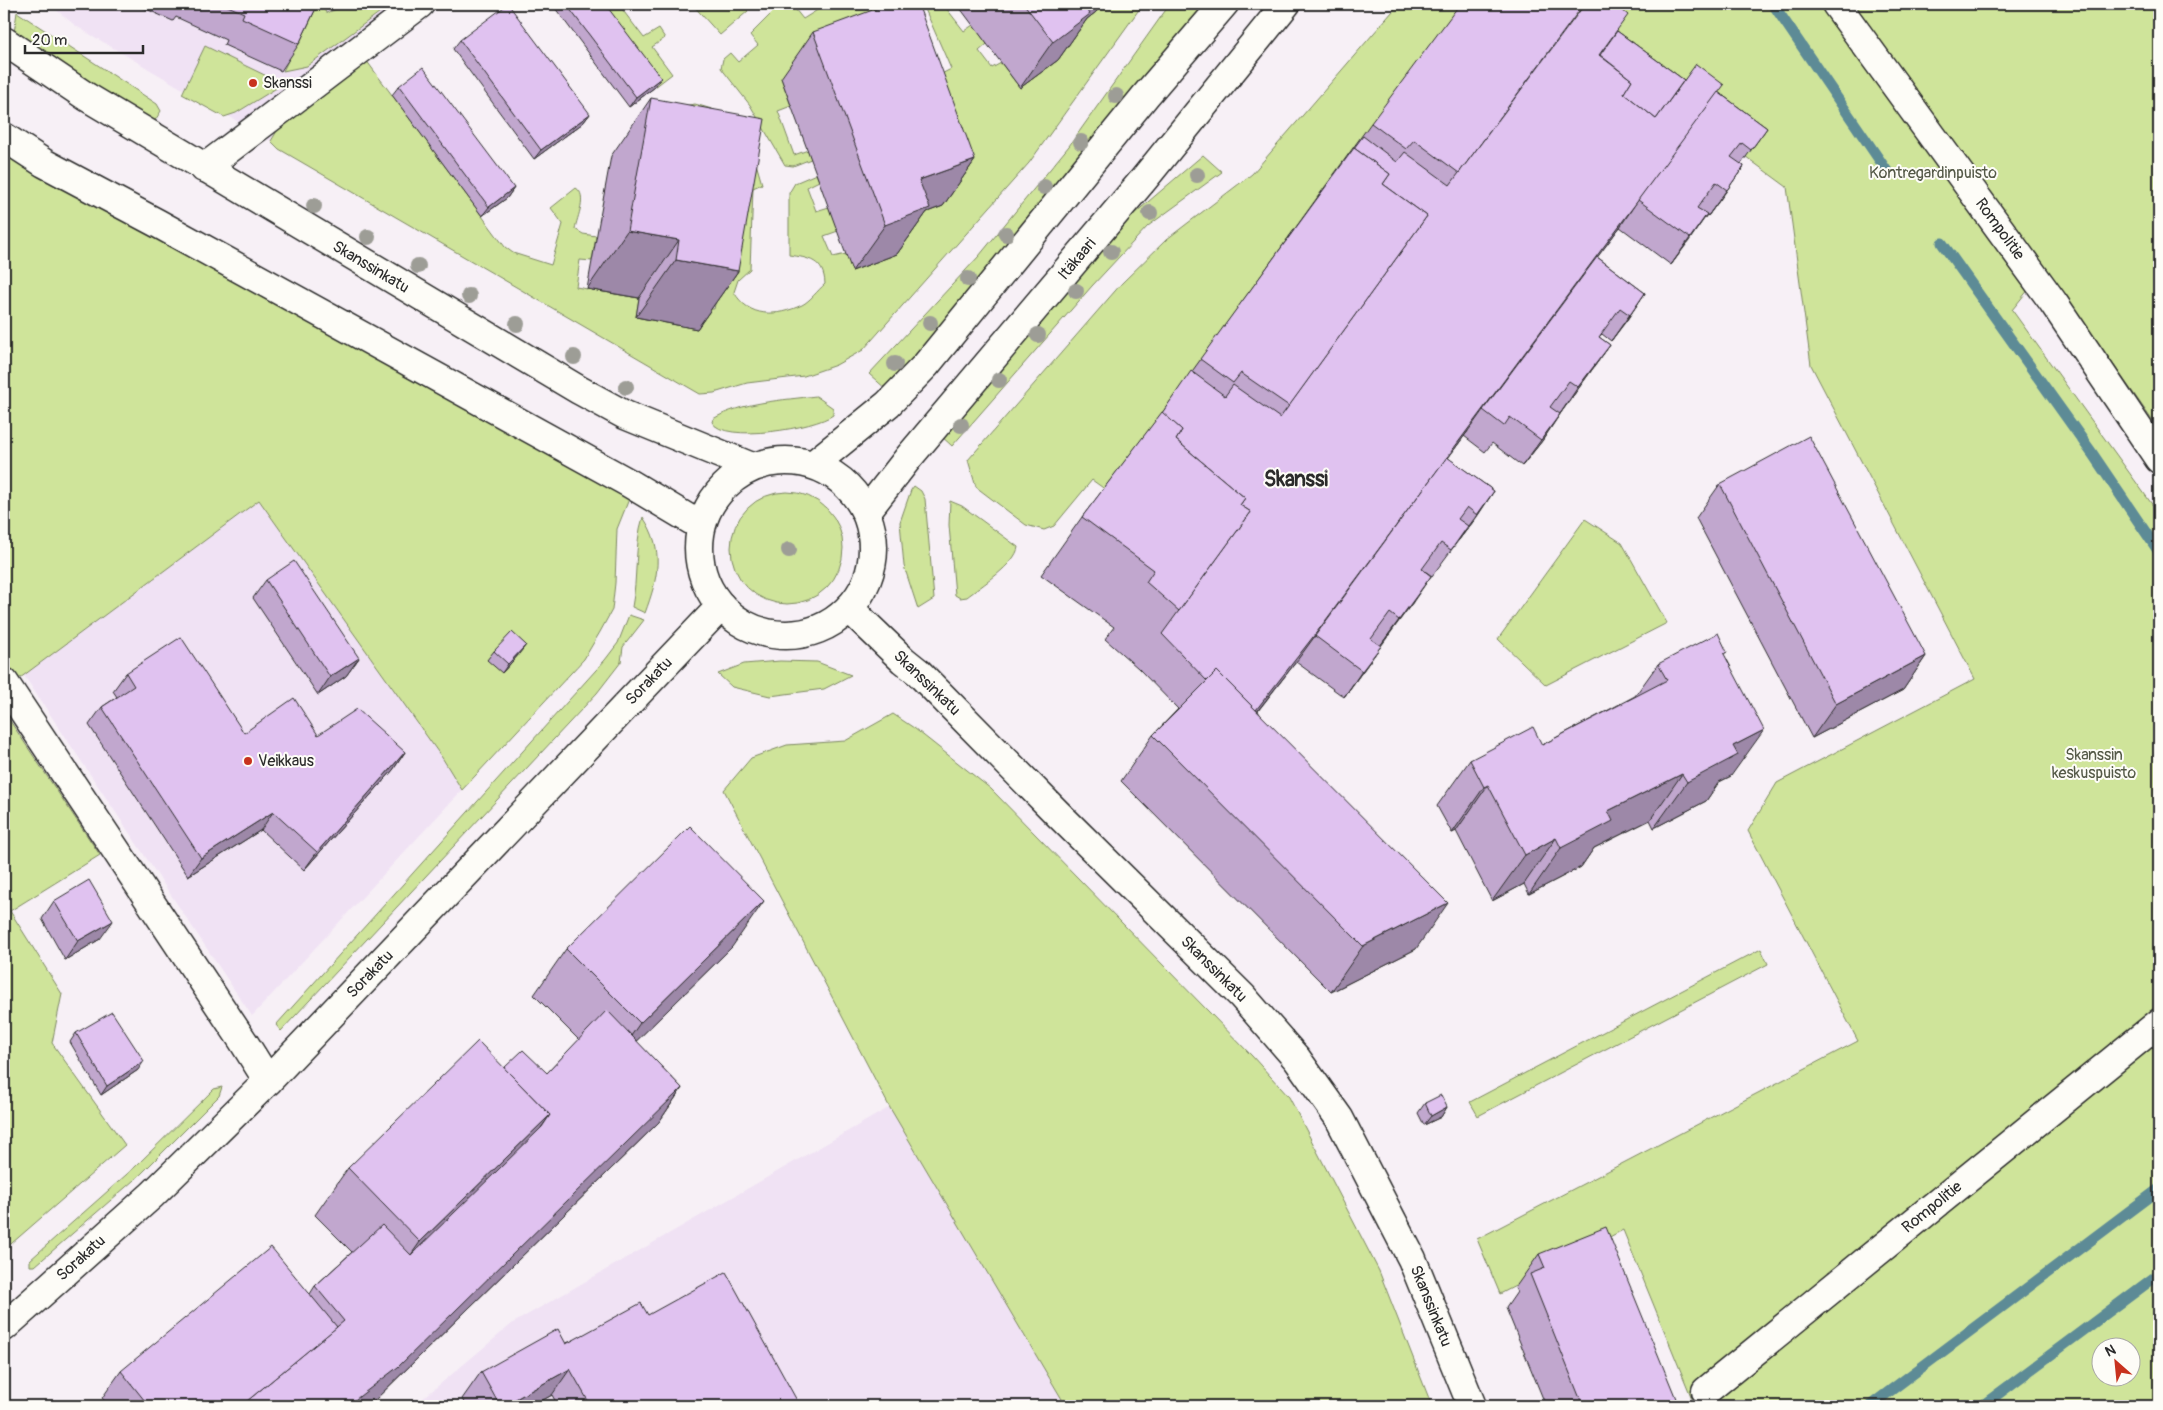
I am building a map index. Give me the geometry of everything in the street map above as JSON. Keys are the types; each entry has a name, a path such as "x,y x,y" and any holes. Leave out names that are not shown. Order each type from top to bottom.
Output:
{"street":[{"path":"204,168 420,4"},
{"path":"814,464 888,404 926,365 1146,95 1224,4"},
{"name":"Itäkaari","path":"866,512 908,457 1144,179 1286,4"},
{"name":"Rompolitie","path":"1836,4 2053,302 2159,459"},
{"name":"Skanssinkatu","path":"4,41 87,97 579,390 626,415 752,467"},
{"path":"4,137 44,163 157,223 629,483 701,526"},
{"path":"782,460 798,460 814,464 845,482 857,496 866,512 872,531 874,550 871,570 864,588 839,618 823,627 805,633 787,635 768,634 734,619 721,606 709,589 701,568 698,548 701,526 708,507 719,491 734,477 752,467 782,460"},
{"name":"Sorakatu","path":"4,1327 152,1195 268,1081 721,606"},
{"name":"Skanssinkatu","path":"849,608 918,672 1242,996 1297,1059 1339,1118 1412,1259 1472,1406"},
{"path":"4,682 268,1081"},
{"name":"Rompolitie","path":"1706,1391 2159,1023"}],"shaded area":[{"name":"Skanssi","path":"49,4 444,4 283,121 271,141 76,26"},
{"path":"259,500 443,759 462,790 252,1016 23,674"},
{"path":"918,1091 1098,1406 414,1406 513,1323"}],"green space":[{"path":"351,4 391,4 307,66 283,71 313,9 322,5 326,13"},
{"path":"592,4 618,4 644,38 659,29 665,38 652,47 672,74 655,87"},
{"path":"692,4 746,4 744,7 748,11 720,35"},
{"path":"781,4 791,4 803,19 827,4 886,4 894,16 781,78 791,106 778,111 794,155 808,150 811,159 793,166 785,165 750,105 721,68 723,59 730,53 738,62 758,45 750,35"},
{"path":"925,4 943,4 964,31 973,25 987,44 979,51 992,68 1001,63 1020,88 1090,4 1116,4 1118,6 1120,4 1143,4 1029,163 863,350 836,365 804,376 747,383 714,393 700,394 279,149 271,141 283,121 366,60 505,247 513,253 551,265 563,224 551,208 576,188 581,196 581,207 575,229 583,234 596,236 592,261 580,260 576,287 639,298 636,317 701,308 714,309 719,285 672,108 695,104 715,110 755,160 762,184 753,188 750,269 738,280 734,292 740,301 755,311 764,313 783,312 805,303 825,284 822,270 818,265 809,259 789,255 789,193 795,183 816,174 819,181 807,187 816,211 829,207 838,231 824,236 833,257 846,254 853,271 932,79 951,69 925,9"},
{"path":"1170,4 1207,4 988,271 886,389 869,374 979,256 1069,146"},
{"path":"1399,4 1462,4 1106,490 1092,480 1054,526 1044,530 1026,525 976,487 968,460 1122,283 1167,239 1252,174"},
{"path":"1538,4 2159,4 2159,430 2046,268 2012,310 2159,514 2159,1406 1695,1406 1623,1230 1500,1294 1477,1239 1858,1041 1748,831 1777,783 1975,679 1811,365 1787,187"},
{"path":"17,12 157,104 161,111 154,122 71,72 14,33"},
{"path":"205,46 283,84 236,113 224,117 182,94"},
{"path":"4,153 70,192 625,492 629,499 617,529 612,610 600,632 584,659 462,790 443,759 259,500 4,690"},
{"path":"1203,155 1222,172 1148,226 1092,286 952,446 940,435 1077,273 1135,213"},
{"path":"816,396 833,408 833,415 808,425 770,432 751,433 720,429 712,422 713,419 724,413 749,405"},
{"path":"914,486 921,491 925,499 934,599 918,609 904,566 900,522"},
{"path":"787,492 809,496 827,508 839,526 843,548 839,570 827,588 809,600 787,604 765,600 747,588 735,570 731,548 735,526 747,508 765,496"},
{"path":"950,501 962,506 1018,547 1016,554 1005,567 967,597 960,598 955,595 949,525"},
{"path":"643,517 650,529 657,553 656,576 645,613 632,607 638,539"},
{"path":"1585,519 1622,543 1667,623 1546,685 1498,639"},
{"path":"629,615 644,620 623,647 621,662 597,693 281,1031 276,1025 605,660 618,643"},
{"path":"780,661 817,662 851,675 824,689 770,696 732,687 718,674 744,664"},
{"path":"4,712 100,855 10,911 62,994 52,1043 125,1145 4,1250"},
{"path":"893,714 914,728 991,789 1252,1056 1289,1097 1379,1271 1432,1406 1066,1406 890,1108 724,790 751,758 787,745 845,741"},
{"path":"1761,949 1768,964 1478,1116 1470,1102"},
{"path":"222,1087 219,1096 141,1174 35,1266 30,1266 30,1260 135,1167 214,1089"}],"building":[{"path":"223,4 318,4 299,44 242,18 244,13"},
{"path":"508,4 590,114 541,150 460,40"},
{"path":"566,4 605,4 661,78 636,97"},
{"path":"889,4 918,4 975,160 919,180 930,208 885,225 813,32"},
{"path":"1024,4 1083,4 1090,14 1053,42"},
{"path":"1460,4 1584,4 1459,173 1414,140 1406,149 1371,123"},
{"path":"1585,4 1615,4 1628,15 1599,55 1632,80 1624,93 1656,119 1696,64 1724,85 1320,628 1256,710 1217,671 1207,681 1162,634 1251,512 1240,505 1245,498 1176,440 1182,430 1162,413 1191,371 1225,396 1233,385 1280,418 1427,216 1383,184 1390,174 1354,148 1363,136 1397,162 1405,152 1450,185"},
{"path":"1617,31 1684,80 1656,119 1624,93 1632,80 1600,55"},
{"path":"423,67 514,188 489,207 399,86"},
{"path":"1718,92 1767,128 1751,150 1742,143 1731,157 1744,166 1727,190 1716,182 1697,208 1707,214 1690,238 1638,200"},
{"path":"651,98 765,119 738,271 676,260 679,240 627,231"},
{"path":"1354,148 1390,174 1383,184 1427,216 1289,406 1241,373 1233,383 1200,359"},
{"path":"1597,257 1645,293 1630,315 1620,308 1599,337 1610,345 1578,387 1569,381 1550,407 1560,414 1541,440 1510,417 1504,426 1483,410"},
{"path":"1162,412 1182,430 1176,440 1245,498 1240,505 1251,512 1179,611 1146,582 1154,570 1082,517"},
{"path":"1809,436 1926,656 1836,704 1720,484"},
{"path":"1447,457 1494,491 1477,515 1467,507 1458,519 1468,526 1451,550 1441,543 1422,569 1431,576 1399,620 1390,613 1371,639 1381,646 1362,671 1315,636"},
{"path":"294,561 359,658 330,677 266,580"},
{"path":"512,632 526,645 508,664 494,651"},
{"path":"1718,633 1727,652 1724,654 1764,730 1733,746 1738,755 1687,782 1682,774 1608,811 1613,821 1561,848 1556,838 1525,855 1488,785 1484,787 1470,760 1533,727 1542,745 1667,680 1658,664"},
{"name":"Veikkaus","path":"181,637 244,733 294,698 318,735 357,709 405,752 317,852 273,812 201,858 102,707 134,686 126,673"},
{"path":"1217,671 1448,903 1363,946 1153,735"},
{"path":"690,826 764,901 640,1023 566,949"},
{"path":"89,880 113,921 78,941 54,901"},
{"path":"607,1010 682,1088 398,1367 347,1406 241,1406 344,1321 315,1286 382,1225 411,1255 542,1127 550,1115 504,1068 523,1050 547,1073"},
{"path":"112,1012 144,1061 107,1086 76,1033"},
{"path":"478,1041 550,1115 420,1242 348,1168"},
{"path":"1441,1095 1447,1107 1431,1116 1425,1103"},
{"path":"1606,1227 1679,1406 1583,1406 1530,1274 1545,1268 1539,1254"},
{"path":"271,1247 337,1327 241,1406 149,1406 121,1371"},
{"path":"726,1272 800,1406 591,1406 570,1369 500,1406 481,1372 558,1329 566,1344 641,1303 648,1315"}],"waterway":[{"path":"1773,4 1887,171"},
{"path":"1942,243 2092,453 2159,552"},
{"path":"1870,1406 2159,1189"},
{"path":"1982,1406 2159,1274"}],"place":[{"name":"Skanssi","path":"253,83"},
{"name":"Veikkaus","path":"248,761"}],"district":[{"name":"Skanssi","path":"1296,479"}],"park label":[{"name":"Kontregardinpuisto","path":"1933,173"},
{"name":"Skanssin keskuspuisto","path":"2094,764"}]}
